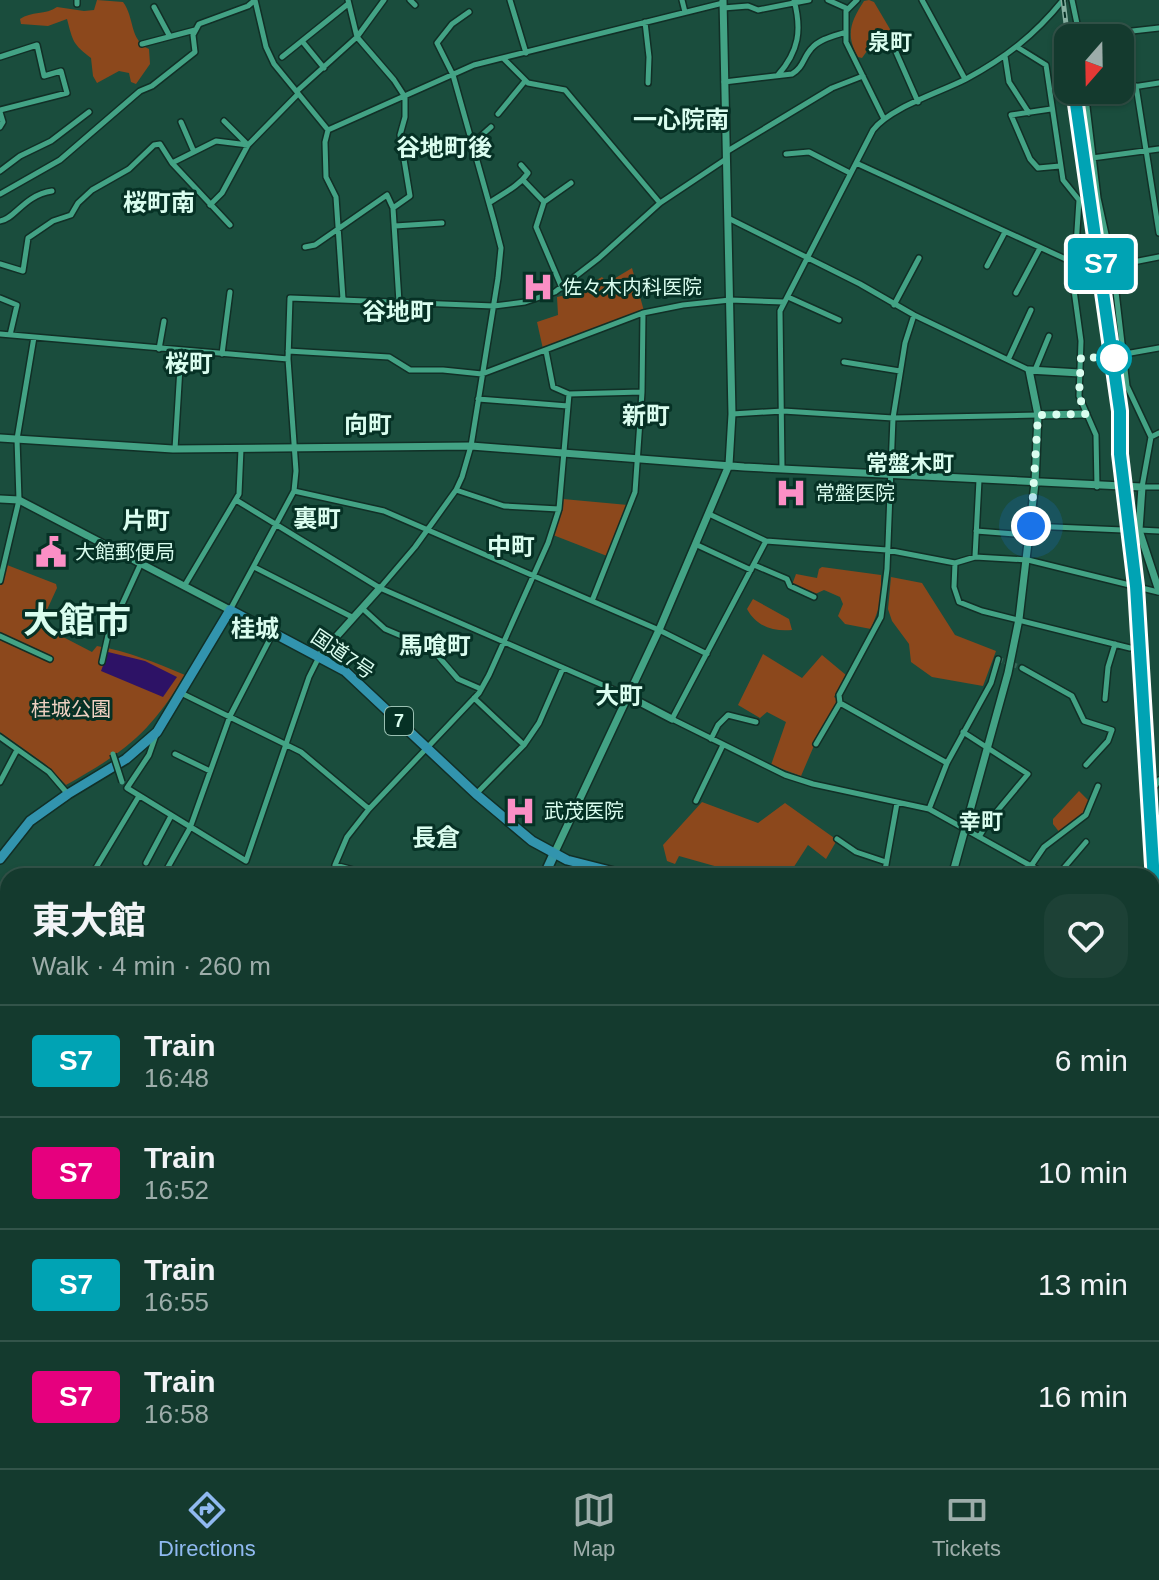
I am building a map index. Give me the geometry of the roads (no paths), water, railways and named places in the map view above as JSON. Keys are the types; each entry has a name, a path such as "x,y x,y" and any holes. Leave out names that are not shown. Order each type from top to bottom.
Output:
{"highway":[{"name":"国道7号","path":"230,610 319,656 362,686 476,794 532,841 554,854 602,868"},
{"path":"0,859 30,821 126,759 157,732 230,610"}],"main road":[{"path":"548,868 554,854"}],"street":[{"path":"0,194 60,160 140,91 152,86 195,52 193,35 206,20 248,6 255,0 266,47 274,64 328,130"},
{"path":"210,205 222,193 248,145 297,93 357,37 384,0"},
{"path":"682,0 685,12"},
{"path":"328,130 474,65 723,4 758,10 809,0"},
{"path":"828,0 848,9"},
{"path":"857,0 848,9 846,42 884,119"},
{"path":"922,0 965,79"},
{"path":"782,468 780,311 873,130 884,119 1005,56 1044,24 1063,0"},
{"path":"1072,0 1077,24"},
{"path":"512,1 526,53"},
{"path":"777,76 786,65 800,35 794,1"},
{"path":"282,57 348,2 357,37 405,97 405,117 400,135 410,196 393,208"},
{"path":"554,854 659,630 729,465 732,414 723,4"},
{"path":"154,7 169,35"},
{"path":"113,754 127,788 246,861 319,656 380,588 456,490 471,446 501,248 453,75 437,43 452,24 469,12"},
{"path":"645,22 648,83"},
{"path":"1134,31 1159,28"},
{"path":"142,44 196,29"},
{"path":"724,82 792,74 800,69 812,47 846,32"},
{"path":"302,41 324,68"},
{"path":"0,57 37,45 44,76 61,71 67,93 0,111 3,122 0,127"},
{"path":"1017,47 1046,65 1063,180 1079,200 1076,246 1070,261 1081,341 1079,396 1096,435 1097,487"},
{"path":"896,52 918,102"},
{"path":"1005,56 1009,82 1029,113"},
{"path":"504,59 525,81 565,90 660,203"},
{"path":"0,499 19,500 230,610 294,491 295,447 288,359 290,298 494,306 525,302 562,288 660,203 726,155 832,88 863,76"},
{"path":"498,114 525,81"},
{"path":"1159,83 1136,86 1159,233"},
{"path":"1086,104 1098,198 1113,266 1127,386 1151,437 1142,487 1139,530 1159,592"},
{"path":"1052,109 1011,115 1030,159 1038,168 1060,166"},
{"path":"0,171 20,156 51,141 89,112"},
{"path":"224,121 248,145"},
{"path":"181,122 194,152"},
{"path":"472,144 491,127"},
{"path":"328,130 325,142 326,177 336,197 343,299"},
{"path":"172,163 216,141 248,145"},
{"path":"0,264 23,271 28,238 53,221 71,215 92,190 129,169 154,145 160,144 172,163 230,225"},
{"path":"1092,158 1159,149"},
{"path":"786,154 809,152 850,173"},
{"path":"856,163 1070,261"},
{"path":"489,203 523,180 528,173 521,165"},
{"path":"523,180 544,202"},
{"path":"544,202 571,183"},
{"path":"0,221 6,220 30,197 52,191"},
{"path":"305,247 315,245 387,195 393,208 399,302"},
{"path":"544,202 537,231 562,288"},
{"path":"728,218 894,305 1008,360 1032,370 1080,373"},
{"path":"395,226 442,223"},
{"path":"987,266 1005,232"},
{"path":"1016,293 1040,248"},
{"path":"1113,266 1159,257"},
{"path":"894,305 919,258"},
{"path":"222,354 230,292"},
{"path":"0,298 17,305 10,335"},
{"path":"288,351 389,357 410,370 482,374 643,313 683,305 786,299 839,320"},
{"path":"1008,360 1031,310"},
{"path":"592,601 635,492 642,392 643,313"},
{"path":"816,744 840,703 839,695 881,617 885,597 893,418 905,343 914,315"},
{"path":"159,349 164,321"},
{"path":"0,334 288,359"},
{"path":"954,868 1008,673 1019,619 1035,483 1038,415 1032,370 1049,336"},
{"path":"0,581 19,500 17,439 34,337"},
{"path":"1125,354 1159,348"},
{"path":"175,449 181,351"},
{"path":"546,351 553,387 569,394 642,392"},
{"path":"844,362 900,371"},
{"path":"335,868 347,837 369,809 481,689 548,543 559,509 569,394"},
{"path":"478,399 568,406"},
{"path":"732,414 783,411 893,418 1086,414"},
{"path":"1151,437 1159,433"},
{"path":"0,438 175,449 471,446 1097,487 1158,486"},
{"path":"185,585 236,500 241,486 241,449"},
{"path":"975,557 979,480"},
{"path":"456,490 504,506 559,509"},
{"path":"294,491 384,511 659,630 707,654"},
{"path":"236,500 380,588 628,696 785,775 929,809 1034,868"},
{"path":"708,513 766,541 887,550 955,563 975,557 1028,560 1159,592"},
{"path":"976,531 1123,530"},
{"path":"1139,530 1159,531"},
{"path":"672,719 766,541"},
{"path":"695,544 787,579 790,586 814,597"},
{"path":"102,662 108,635 142,562"},
{"path":"955,563 954,587 959,602 982,611 1130,648"},
{"path":"254,567 352,617"},
{"path":"361,608 385,629 432,649 458,679 481,689"},
{"path":"168,868 190,828 230,716 274,632"},
{"path":"0,636 50,659"},
{"path":"1105,699 1108,667 1115,644"},
{"path":"929,809 947,763 991,683 998,659"},
{"path":"476,794 524,745 539,723 563,668"},
{"path":"1022,668 1072,696 1084,721 1112,730 1108,741 1086,765"},
{"path":"180,693 301,752 369,809"},
{"path":"474,698 524,745"},
{"path":"840,703 947,763"},
{"path":"711,739 718,725 732,713 756,722"},
{"path":"127,788 149,755 157,732"},
{"path":"963,732 1028,774 979,837"},
{"path":"0,737 49,772 68,794"},
{"path":"696,801 723,745"},
{"path":"0,782 17,750"},
{"path":"175,754 210,771"},
{"path":"1031,866 1044,847 1086,815 1098,786"},
{"path":"96,868 139,796"},
{"path":"885,868 897,803"},
{"path":"146,863 171,816"},
{"path":"837,839 856,852 886,862"},
{"path":"1064,868 1086,842"},
{"path":"335,865 346,868"}],"tunnel":[{"path":"998,659 1022,668"}],"railway":[{"path":"1063,0 1066,24"},
{"path":"1076,104 1120,411 1120,454 1136,586 1153,868"}],"train":[{"name":"S7","path":"1076,104 1120,411 1120,454 1136,586 1152,868"}],"place":[{"name":"佐々木内科医院","path":"538,287"},
{"name":"常盤医院","path":"791,493"},
{"name":"大館郵便局","path":"51,552"},
{"name":"武茂医院","path":"520,811"}],"district":[{"name":"泉町","path":"890,42"},
{"name":"一心院南","path":"681,120"},
{"name":"谷地町後","path":"444,148"},
{"name":"桜町南","path":"159,203"},
{"name":"谷地町","path":"398,312"},
{"name":"桜町","path":"189,364"},
{"name":"新町","path":"646,416"},
{"name":"向町","path":"368,425"},
{"name":"常盤木町","path":"910,463"},
{"name":"裏町","path":"317,519"},
{"name":"片町","path":"146,521"},
{"name":"中町","path":"511,547"},
{"name":"大館市","path":"77,620"},
{"name":"桂城","path":"255,629"},
{"name":"馬喰町","path":"435,646"},
{"name":"大町","path":"619,696"},
{"name":"幸町","path":"981,821"},
{"name":"長倉","path":"436,838"}],"park label":[{"name":"桂城公園","path":"71,709"}]}
